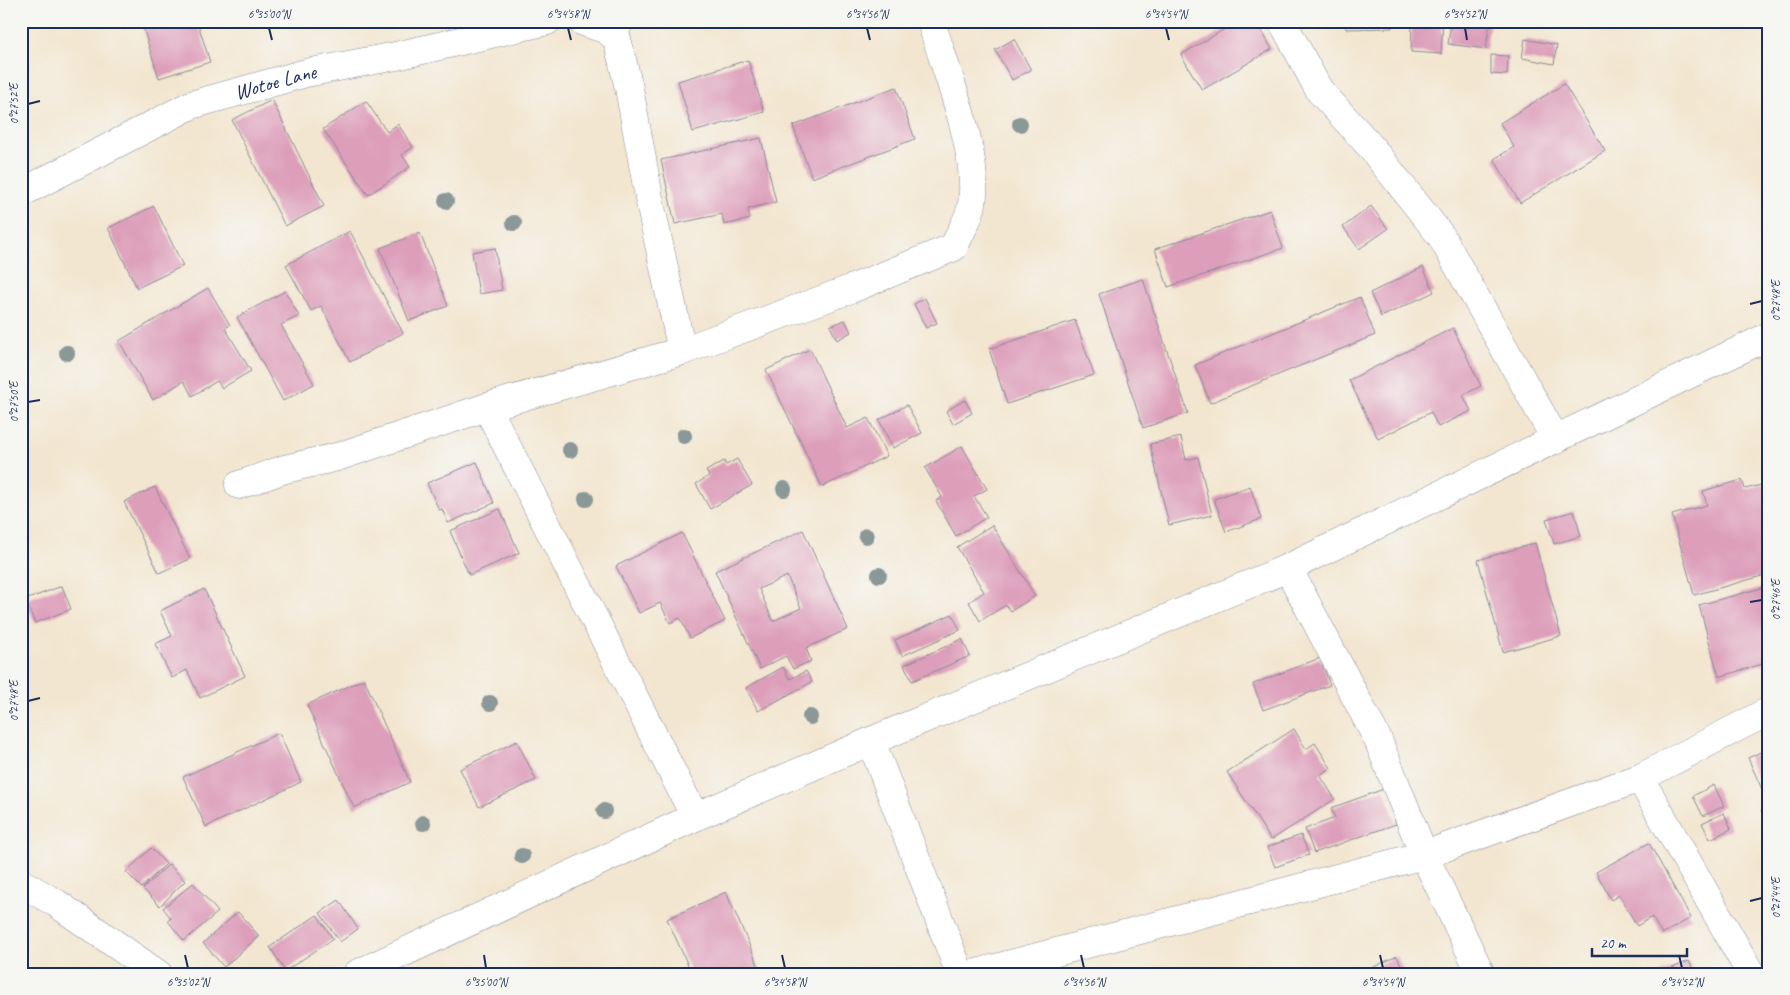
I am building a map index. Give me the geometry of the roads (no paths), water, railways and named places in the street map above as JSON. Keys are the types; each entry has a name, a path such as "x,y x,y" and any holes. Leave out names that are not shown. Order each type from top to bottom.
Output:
{"street":[{"name":"Wotoe Lane","path":"21,193 191,105 306,73 396,56 546,21"},
{"path":"581,21 614,26 629,88 650,203 682,351"},
{"path":"239,485 285,469 337,457 487,407 682,351 851,289 954,247 972,205 973,167 964,128 930,21"},
{"path":"1282,21 1319,90 1370,146 1441,236 1556,440"},
{"path":"357,974 695,817 871,741 1288,568 1769,336"},
{"path":"487,407 695,817"},
{"path":"1288,568 1378,740 1424,855 1482,974"},
{"path":"973,974 1424,855 1640,778 1769,710"},
{"path":"871,741 960,974"},
{"path":"1640,778 1751,974"},
{"path":"21,883 56,902 158,974"}]}
